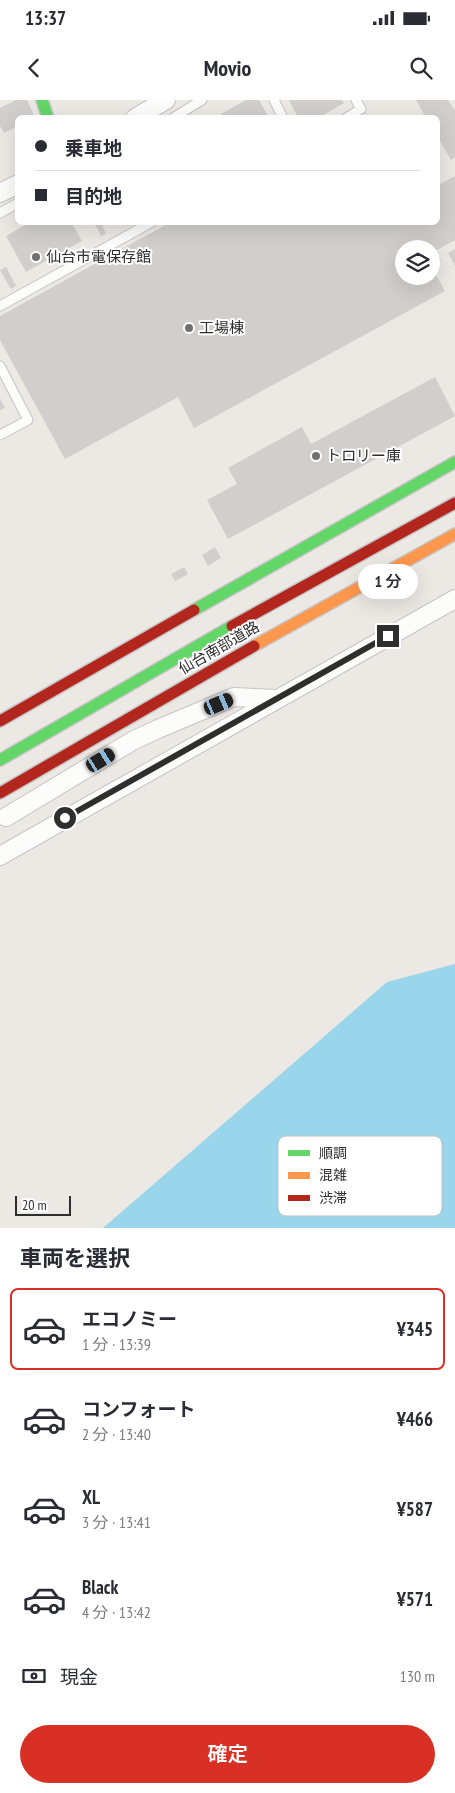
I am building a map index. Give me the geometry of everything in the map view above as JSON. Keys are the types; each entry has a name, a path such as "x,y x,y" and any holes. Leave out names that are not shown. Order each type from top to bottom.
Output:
{"main road":[{"path":"42,100 47,115"},
{"path":"0,721 455,462"},
{"name":"仙台南部道路","path":"0,760 302,586 455,503"},
{"name":"仙台南部道路","path":"2,810 283,629 455,534"}],"street":[{"path":"140,115 166,100"},
{"path":"0,193 15,186"},
{"path":"0,856 455,599"},
{"path":"2,810 134,740 234,697 276,699"}],"lane":[{"path":"178,115 202,100"},
{"path":"274,100 282,115"},
{"path":"356,100 363,113"},
{"path":"0,213 15,206"},
{"path":"0,306 134,227"},
{"path":"0,366 28,420 0,435"}],"water":[{"path":"455,964 455,1228 103,1228 387,982"}],"building":[{"path":"16,100 27,100 34,115 15,115 15,128 4,133 0,126 0,108"},
{"path":"246,100 259,100 267,115 222,115"},
{"path":"289,100 342,100 344,103 323,115 296,115"},
{"path":"416,100 448,100 455,111 455,157 451,160 440,141 440,115 424,115"},
{"name":"工場棟","path":"455,176 455,240 440,248 440,240 395,240 395,285 440,285 440,282 445,291 194,428 178,397 65,459 0,340 0,316 166,225 440,225 440,184"},
{"name":"仙台市電保存館","path":"25,225 73,225 82,241 26,272 6,236"},
{"path":"96,225 102,225 106,234 101,236"},
{"path":"455,249 455,266 448,253"},
{"path":"6,267 16,286 11,289 0,270"},
{"name":"トロリー庫","path":"435,377 455,416 228,539 207,500 237,484 228,468 302,427 311,444"},
{"path":"0,399 5,408 0,410"},
{"path":"215,547 221,558 208,566 202,555"},
{"path":"184,567 188,574 175,581 171,574"}],"traffic: fast":[{"path":"42,100 47,115"},
{"path":"194,610 455,462"},
{"path":"0,760 232,626"}],"traffic: slow":[{"path":"254,646 455,534"}],"traffic: jam":[{"path":"232,626 455,503"},
{"path":"0,721 194,610"},
{"path":"0,793 254,646"}],"place":[{"name":"仙台市電保存館","path":"36,257"},
{"name":"工場棟","path":"189,328"},
{"name":"トロリー庫","path":"316,456"}],"route":[{"path":"65,818 388,636"}]}
